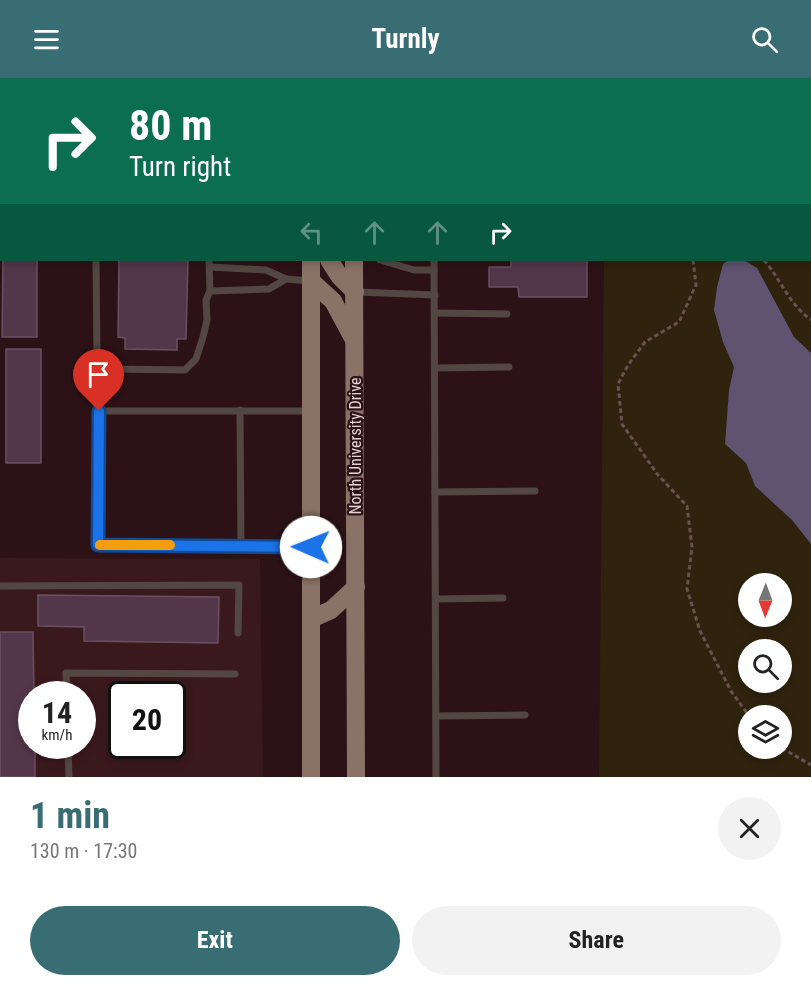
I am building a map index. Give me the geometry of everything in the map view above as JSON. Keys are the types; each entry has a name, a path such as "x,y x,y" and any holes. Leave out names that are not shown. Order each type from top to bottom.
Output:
{"main road":[{"path":"311,261 311,777"},
{"path":"330,261 340,277 355,292"},
{"name":"North University Drive","path":"354,261 356,777"},
{"path":"311,281 333,301 355,342"},
{"path":"311,619 331,610 356,587"}],"lane":[{"path":"96,261 97,357 102,365 112,369 185,370 196,359 207,320 206,300 210,291 209,263 266,270 286,279 311,281"},
{"path":"383,261 414,270 434,270"},
{"path":"434,261 436,777"},
{"path":"210,291 269,289 286,279"},
{"path":"355,292 435,294"},
{"path":"435,313 507,314"},
{"path":"435,368 509,368"},
{"path":"240,410 241,546"},
{"path":"311,411 99,411 98,545 311,547"},
{"path":"435,492 535,491"},
{"path":"0,586 239,585 238,633"},
{"path":"436,599 503,598"},
{"path":"66,681 66,673 235,674"},
{"path":"436,717 525,715"},
{"path":"68,759 69,777"}],"path":[{"path":"693,261 696,285 679,322 645,342 628,365 618,384 622,424 658,475 687,507 692,547 687,589 705,641 731,691 741,705"},
{"path":"765,261 796,308 811,320"},
{"path":"792,754 811,765"}],"shaded area":[{"path":"604,261 811,261 811,777 599,777"},
{"path":"728,261 746,261 757,268 794,337 811,353 811,544 792,520 755,486 746,463 725,444 729,390 734,367 723,342 714,310 723,264"},
{"path":"0,558 260,559 263,777 0,777"}],"building":[{"path":"3,261 37,261 37,337 2,337"},
{"path":"119,261 188,261 186,339 177,339 177,350 125,349 125,338 118,337"},
{"path":"511,261 587,261 587,297 519,297 518,287 489,287 489,267 511,267"},
{"path":"6,349 41,349 41,463 6,463"},
{"path":"38,595 219,597 218,643 84,641 84,627 38,626"},
{"path":"0,632 33,632 34,681 18,681 18,759 35,759 35,777 0,777"}],"slow traffic":[{"path":"100,545 170,545"}],"route":[{"path":"99,411 98,545 311,547"}]}
